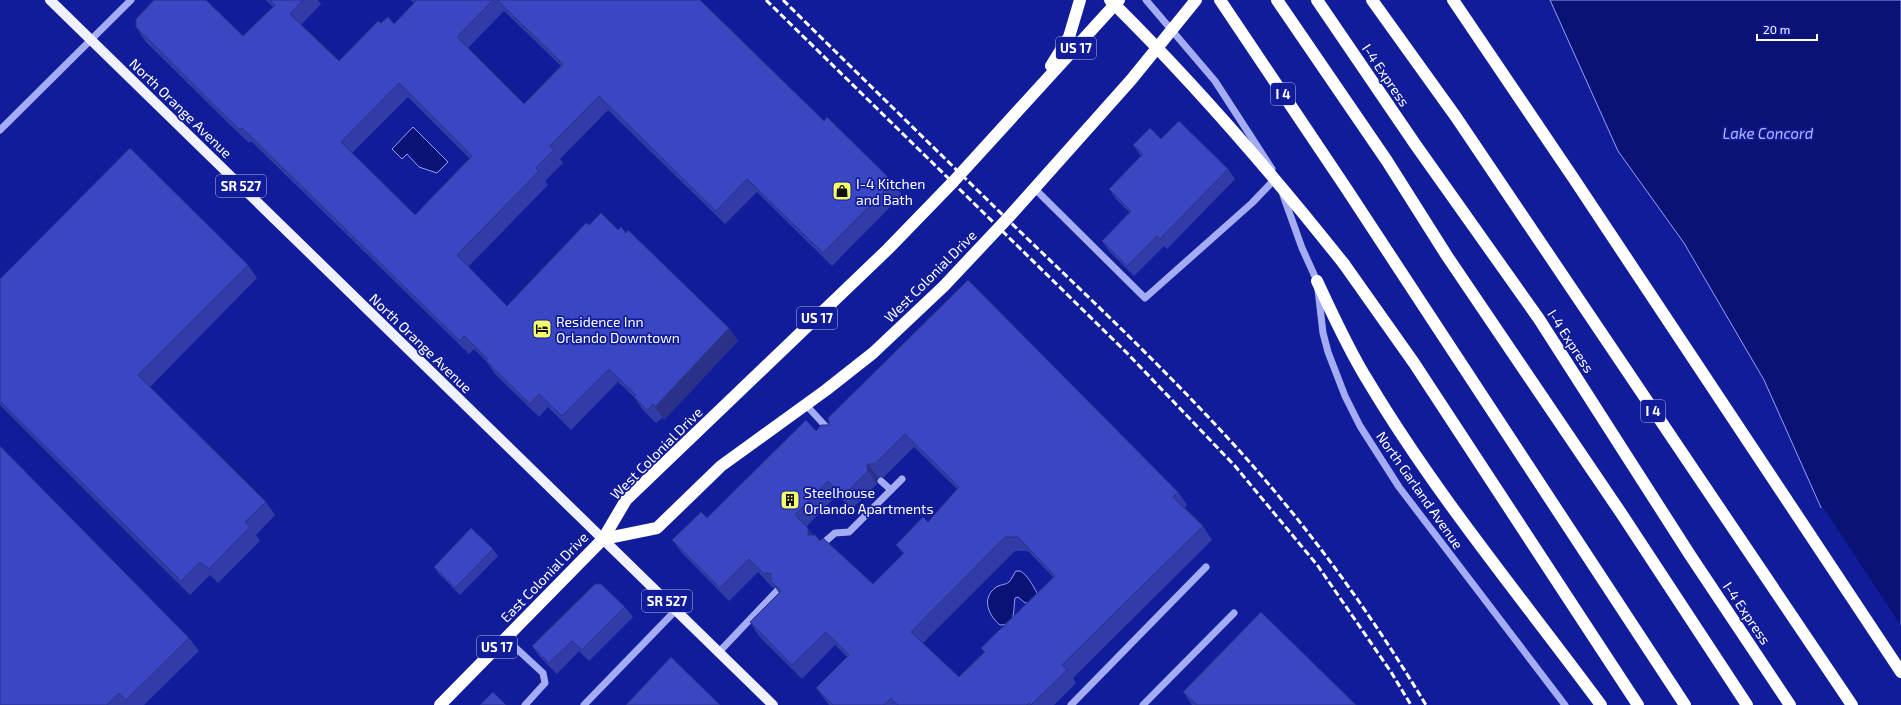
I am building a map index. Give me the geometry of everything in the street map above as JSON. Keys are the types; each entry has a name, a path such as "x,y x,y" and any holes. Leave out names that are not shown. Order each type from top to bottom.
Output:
{"highway":[{"path":"1032,96 1069,37 1080,0"},
{"path":"1110,0 1161,51 1214,108 1302,210 1344,264 1414,363 1638,705"},
{"name":"West Colonial Drive","path":"603,539 626,500 872,266 947,188 1119,0"},
{"name":"West Colonial Drive","path":"603,539 657,528 721,466 854,369 891,337 960,270 1035,189 1173,30 1196,0"},
{"name":"I 4","path":"1220,0 1346,188 1685,705"},
{"path":"1277,0 1387,161 1447,256 1621,514 1747,705"},
{"name":"I-4 Express","path":"1317,0 1415,144 1539,319 1690,555 1790,705"},
{"name":"I 4","path":"1372,0 1456,116 1852,705"},
{"path":"1453,0 1574,179 1901,672"},
{"path":"1317,281 1367,380 1405,440 1456,512 1601,705"},
{"name":"East Colonial Drive","path":"440,705 603,539"}],"main road":[{"name":"North Orange Avenue","path":"50,0 773,705"}],"street":[{"path":"0,130 131,0"},
{"name":"North Garland Avenue","path":"1146,0 1216,81 1277,177 1302,248 1317,281 1323,333 1328,352 1345,396 1384,466 1415,509 1565,705"},
{"path":"1035,189 1145,298 1252,203 1277,177"},
{"path":"806,405 834,436"},
{"path":"821,545 835,533 849,532 902,479"},
{"path":"881,481 890,490"},
{"path":"1071,705 1206,567"},
{"path":"719,652 777,591"},
{"path":"584,705 676,610"},
{"path":"1143,705 1234,613"},
{"path":"505,638 543,673 545,683 525,705"}],"water":[{"name":"Lake Concord","path":"1550,0 1901,0 1901,652 1831,530 1764,380 1684,243 1618,151"},
{"path":"413,127 448,162 437,173 419,167 407,154 402,159 392,149"},
{"path":"1016,571 1020,571 1027,577 1037,593 1036,598 1030,603 1025,603 1018,597 1015,598 1012,619 1005,624 1000,625 990,612 988,607 988,597 995,588 1009,582"}],"pier":[{"path":"1823,507 1901,626 1901,654 1830,531 1820,509"}],"building":[{"path":"154,0 206,0 243,36 275,5 270,0 303,0 290,14 339,61 378,21 381,23 388,17 394,24 416,1 415,0 493,0 457,37 524,104 563,64 497,0 700,0 824,121 827,117 893,182 823,253 747,179 716,211 599,96 550,146 554,150 536,168 539,171 457,255 507,306 586,223 589,225 601,213 618,230 621,227 626,233 628,230 729,328 655,407 653,404 647,410 634,397 636,395 609,369 562,416 539,394 530,404 486,361 488,359 464,336 460,341 242,128 240,130 217,108 136,27 136,19","holes":["399,83 472,156 415,215 341,142"]},
{"path":"1179,121 1228,169 1160,239 1157,236 1127,266 1102,241 1131,211 1109,189 1143,154 1133,145 1150,128 1161,139"},
{"path":"130,148 248,265 138,375 266,502 245,522 250,527 209,569 200,562 181,581 0,401 0,279"},
{"path":"968,280 1178,492 1173,497 1203,526 1062,665 1067,670 1031,705 1029,703 1027,705 898,705 891,698 884,705 833,705 816,688 849,655 826,632 792,665 750,622 781,591 771,581 771,574 764,574 749,559 720,588 672,540 701,512 707,518 806,420 816,431 821,425 828,425 828,418","holes":["905,434 959,487 928,522 923,517 896,545 904,553 873,584 823,538 820,541 815,535 808,535 808,528 795,515 828,481 843,496 868,471 868,464 875,464","1005,537 1018,537 1055,576 981,648 985,652 959,677 911,632"]},
{"path":"0,446 189,638 126,700 119,693 107,705 0,705"},
{"path":"471,528 493,549 455,588 434,567"},
{"path":"595,584 601,584 625,607 582,650 572,641 549,663 532,646"},
{"path":"1261,612 1356,705 1197,705 1183,692"},
{"path":"671,657 720,705 626,705"},
{"path":"493,692 506,705 480,705"}],"railway":[{"path":"766,0 1126,352 1235,466 1318,566 1391,672 1411,705"},
{"path":"783,0 1128,335 1217,426 1295,515 1341,576 1385,640 1426,705"}],"place":[{"name":"I-4 Kitchen and Bath","path":"842,191"},
{"name":"Residence Inn Orlando Downtown","path":"542,329"},
{"name":"Steelhouse Orlando Apartments","path":"790,500"}]}
